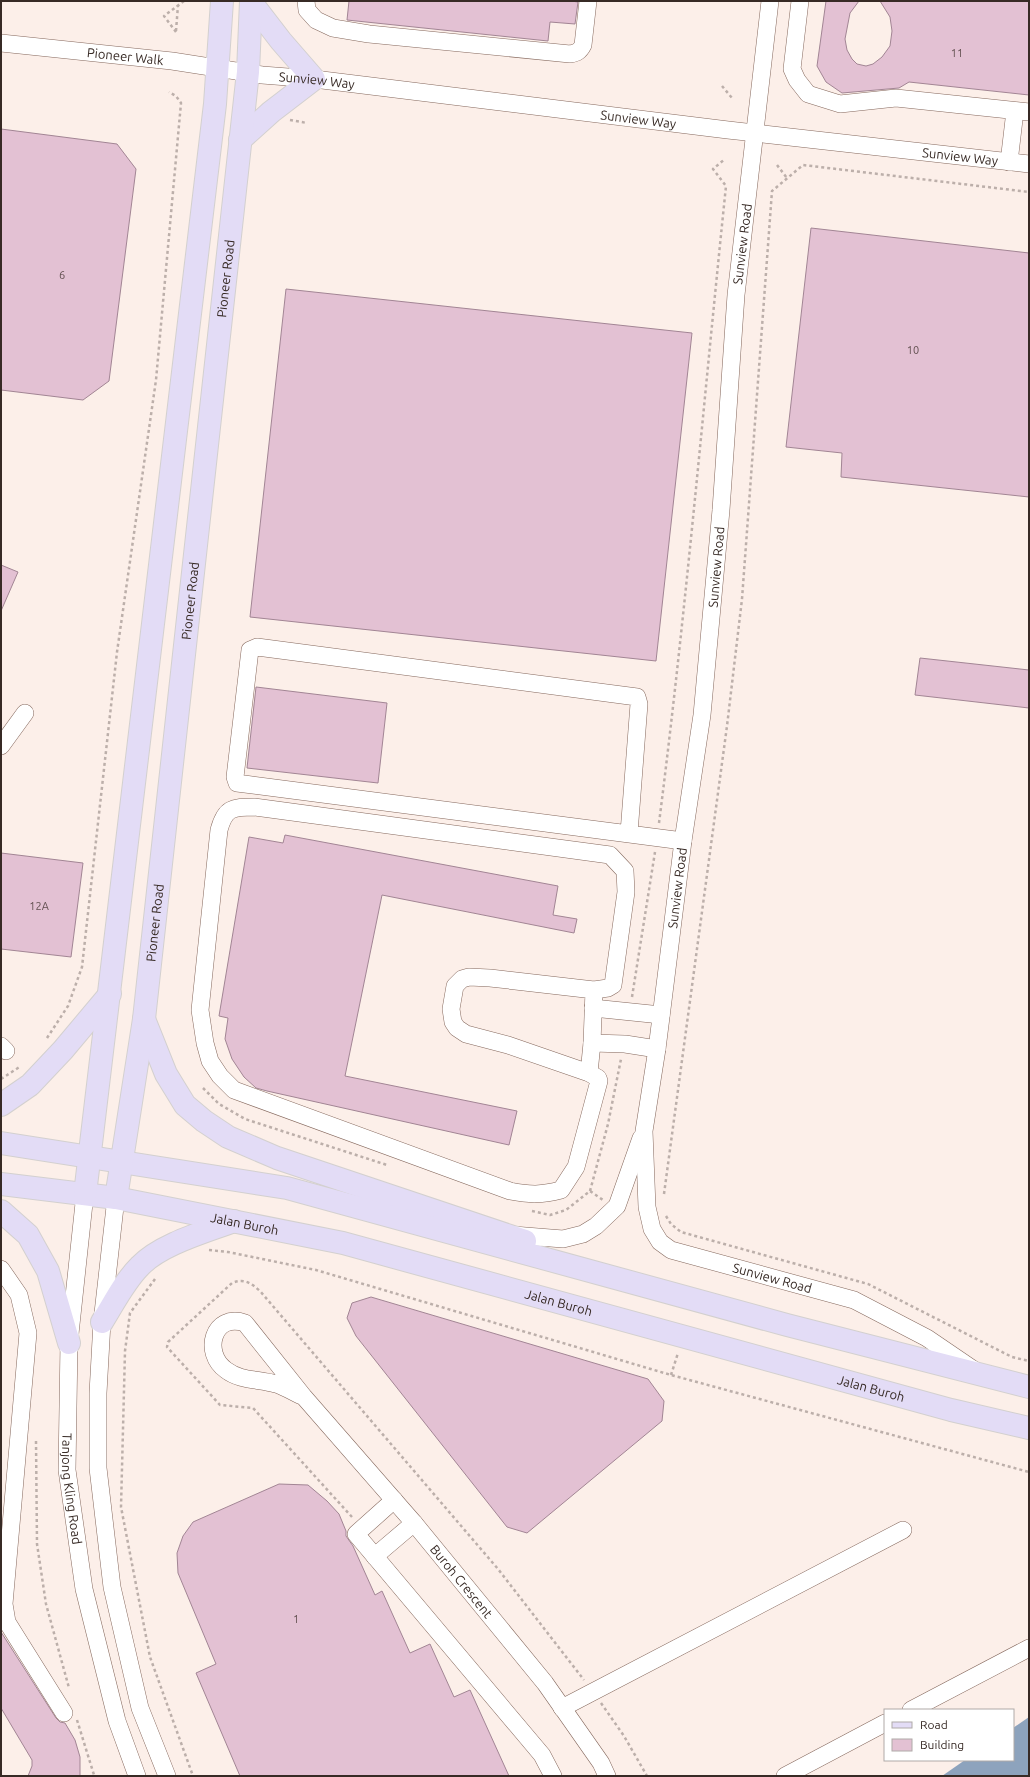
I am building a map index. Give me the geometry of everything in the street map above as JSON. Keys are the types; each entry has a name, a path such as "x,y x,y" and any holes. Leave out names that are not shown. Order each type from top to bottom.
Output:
{"main road":[{"path":"1,1184 85,1194 110,994 218,68 222,1"},
{"path":"240,140 271,112 314,79 281,41 251,2"},
{"name":"Pioneer Road","path":"116,1198 144,1019 248,72 251,2"},
{"path":"1,1105 30,1085 63,1050 110,994"},
{"path":"144,1019 166,1074 185,1105 204,1121 228,1137 277,1158 511,1235 622,1281"},
{"path":"1,1143 288,1188 622,1281 982,1376 1029,1387"},
{"name":"Jalan Buroh","path":"85,1194 116,1198 343,1243 944,1408 1029,1428"},
{"path":"1,1211 28,1235 48,1271 69,1343"},
{"path":"102,1322 129,1278 141,1265 180,1241 234,1221"}],"street":[{"path":"306,1 307,10 316,20 333,28 369,34 570,54 581,50 583,45 588,1"},
{"name":"Sunview Road","path":"511,1235 563,1239 583,1234 596,1226 617,1206 644,1131 657,1049 683,841 702,715 721,510 736,295 756,134 770,1"},
{"path":"800,1 792,69 797,80 808,94 840,104 896,98 1022,112 1009,162"},
{"name":"Pioneer Walk","path":"1,43 172,60 248,72"},
{"name":"Sunview Way","path":"248,72 756,134 1029,164"},
{"path":"629,833 639,704 637,697 257,646 250,650 235,777 237,783 242,785 683,841"},
{"path":"1,746 25,713"},
{"path":"254,807 610,855 625,871 626,892 613,985 608,988 594,990 469,977 462,979 455,986 451,1009 457,1028 466,1034 508,1045 589,1073 598,1078 599,1081 576,1167 561,1190 546,1194 532,1195 510,1191 234,1090 220,1076 210,1060 205,1043 200,1010 219,830 222,818 234,808 254,807"},
{"path":"589,1073 594,990"},
{"path":"593,1008 661,1015"},
{"path":"592,1043 625,1044 657,1049"},
{"name":"Sunview Road","path":"644,1131 647,1207 652,1230 660,1242 671,1250 854,1300 927,1338 982,1376"},
{"name":"Tanjong Kling Road","path":"85,1194 69,1343 67,1470 84,1589 117,1721 137,1776"},
{"name":"Tanjong Kling Road","path":"116,1198 102,1322 98,1393 98,1468 112,1587 140,1708 167,1776"},
{"path":"1,1269 18,1295 28,1333 4,1604 5,1615 7,1622 70,1716"},
{"name":"Buroh Crescent","path":"304,1397 276,1384 234,1376 224,1369 213,1350 212,1338 218,1328 227,1322 238,1320 245,1323 304,1397 394,1500 545,1683 601,1763 607,1776"},
{"path":"394,1500 359,1531 376,1557 542,1755 554,1776"},
{"path":"376,1557 381,1550 414,1524"},
{"path":"562,1708 903,1530"},
{"path":"913,1709 1029,1648"},
{"path":"785,1776 884,1725"}],"path":[{"path":"178,6 176,32 164,16 184,1"},
{"path":"722,86 732,98"},
{"path":"44,1042 68,1006 82,966 117,652 156,380 181,104 176,96 169,92"},
{"path":"288,120 307,123"},
{"path":"630,1012 658,838 678,673 692,515 726,186 713,169 725,159"},
{"path":"777,165 787,178"},
{"path":"663,1199 727,726 741,606 772,191 803,165 1029,192"},
{"path":"590,1191 608,1124 625,1044"},
{"path":"1,1079 25,1063"},
{"path":"208,1250 228,1252 316,1270 671,1375 1029,1472"},
{"path":"158,1274 130,1313 125,1352 121,1507 150,1657 193,1776"},
{"path":"359,1531 253,1408 220,1405 167,1347 168,1342 232,1283 239,1280 247,1282 260,1291 498,1569 593,1692 624,1736 646,1776"},
{"path":"671,1375 682,1337"},
{"path":"36,1434 37,1544 46,1604 71,1696"},
{"path":"70,1716 95,1776"}],"water":[{"path":"1029,1717 1029,1776 942,1776 964,1761 1014,1761 1014,1727"}],"building":[{"path":"349,1 578,2 575,24 550,22 548,41 347,20"},
{"path":"826,1 859,1 850,13 845,39 847,50 852,59 857,64 866,66 873,64 882,57 890,46 892,31 890,17 880,1 1029,1 1029,95 909,82 899,88 842,93 826,82 817,66"},
{"path":"1,129 117,144 136,169 109,381 83,400 1,390"},
{"path":"811,228 1029,253 1029,497 841,477 842,453 786,447"},
{"path":"286,289 692,333 656,661 250,617"},
{"path":"1,565 18,572 1,611"},
{"path":"920,658 1029,670 1029,708 915,695"},
{"path":"256,687 387,703 378,783 247,768"},
{"path":"285,835 558,886 553,915 577,919 574,933 382,895 345,1076 517,1111 509,1145 267,1091 256,1088 244,1077 232,1059 225,1039 228,1018 219,1016 249,837 283,843"},
{"path":"1,853 83,863 71,957 1,949"},
{"path":"371,1297 648,1379 664,1401 662,1421 527,1533 507,1527 356,1336 347,1318 352,1303"},
{"path":"279,1484 308,1485 327,1501 339,1514 346,1531 346,1536 353,1546 375,1595 382,1591 410,1653 430,1644 454,1697 470,1690 509,1776 240,1776 196,1673 216,1664 178,1573 177,1553 183,1536 193,1522"},
{"path":"1,1632 56,1718 60,1722 65,1723 75,1740 80,1757 80,1776 28,1776 32,1766 32,1760 1,1708"}]}
